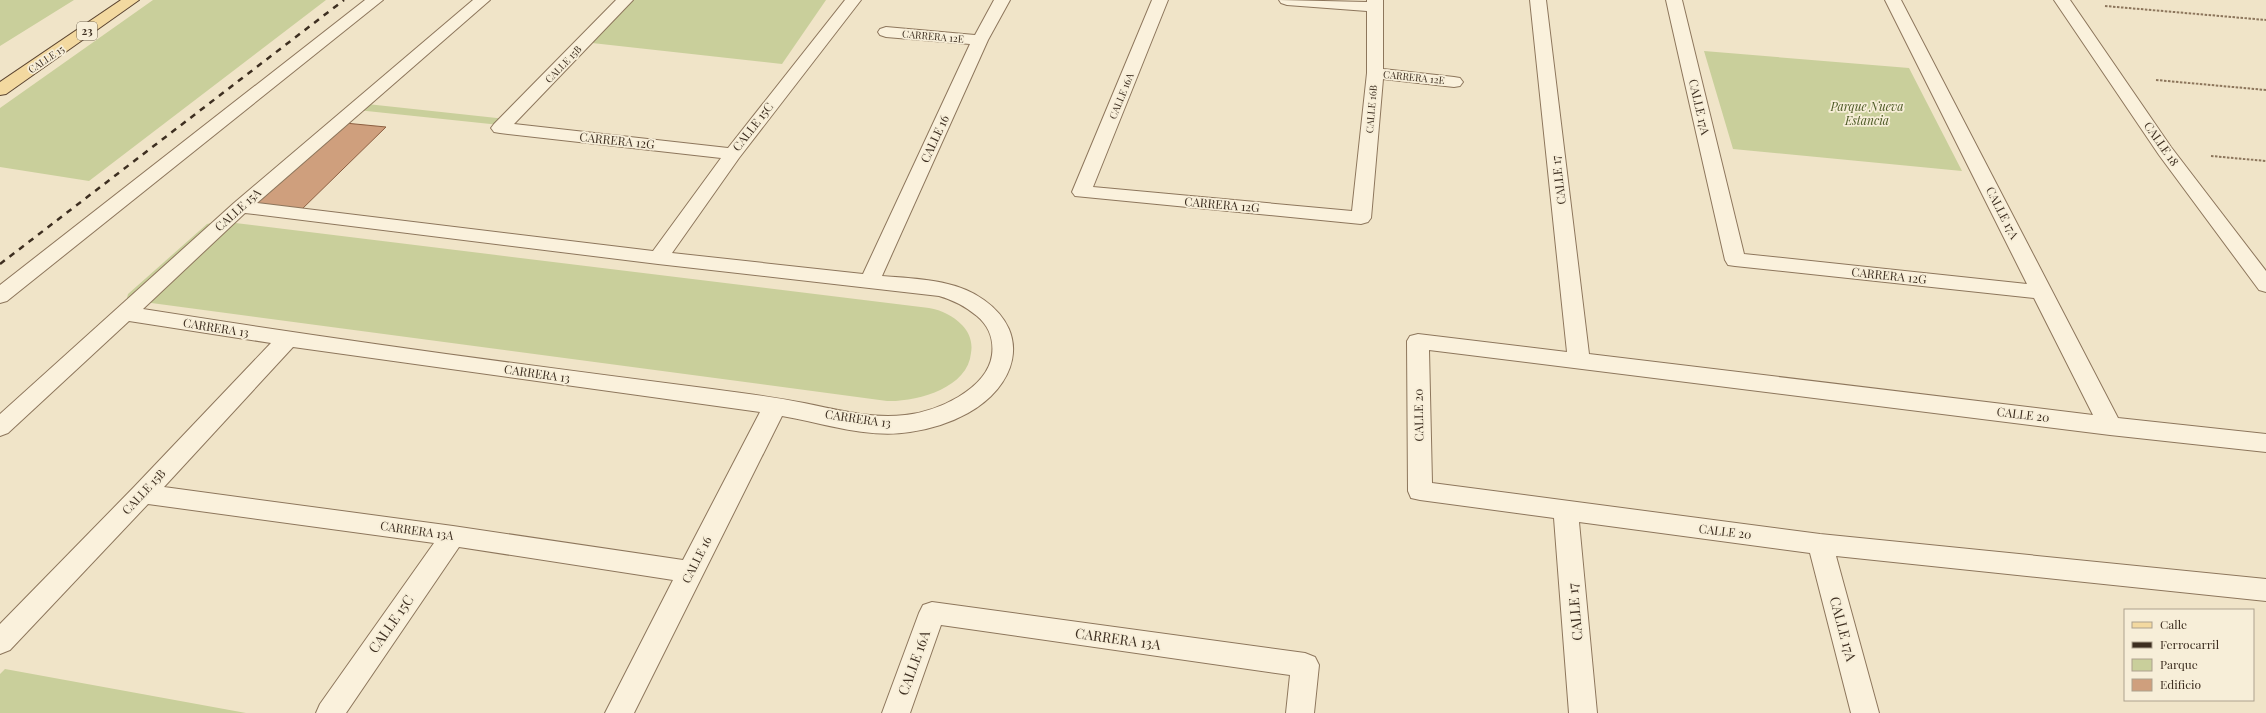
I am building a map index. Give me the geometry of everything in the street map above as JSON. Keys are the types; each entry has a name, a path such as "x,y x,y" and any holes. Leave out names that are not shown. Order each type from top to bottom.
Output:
{"main road":[{"name":"CALLE 15","path":"0,90 131,0"},
{"path":"0,79 43,61"}],"street":[{"path":"0,296 375,0"},
{"name":"CALLE 15A","path":"0,427 241,207 482,0"},
{"name":"CALLE 15B","path":"500,128 625,0"},
{"name":"CALLE 15C","path":"658,258 733,154 853,0"},
{"name":"CALLE 16","path":"870,280 980,40 1002,0"},
{"name":"CALLE 16A","path":"1082,192 1160,0"},
{"path":"1287,0 1374,4"},
{"name":"CALLE 17","path":"1538,0 1579,360"},
{"name":"CALLE 17A","path":"1674,0 1735,260"},
{"name":"CALLE 17A","path":"1892,0 2110,426"},
{"name":"CALLE 18","path":"2062,1 2115,76 2165,151 2259,266 2266,285"},
{"name":"CALLE 16B","path":"1361,218 1375,73 1374,4"},
{"name":"CARRERA 12E","path":"886,32 980,40"},
{"name":"CARRERA 12E","path":"1375,73 1454,82"},
{"name":"CARRERA 12G","path":"500,128 733,154"},
{"name":"CARRERA 12G","path":"1082,192 1361,218"},
{"name":"CARRERA 13","path":"125,313 287,340 775,406 880,425 903,424 947,414 981,392 993,378 1002,359 1002,335 990,315 981,306 956,293 941,289 870,280 658,258 241,207"},
{"name":"CARRERA 12G","path":"1735,260 2042,292"},
{"name":"CALLE 15B","path":"0,642 143,494 287,340"},
{"name":"CALLE 20","path":"2266,444 1418,341 1420,491 1820,544 2266,590"},
{"name":"CALLE 16","path":"619,713 775,406"},
{"name":"CARRERA 13A","path":"143,494 453,536 691,572"},
{"name":"CALLE 17","path":"1566,511 1583,713"},
{"name":"CALLE 15C","path":"330,713 453,536"},
{"name":"CALLE 17A","path":"1820,544 1865,713"},
{"name":"CALLE 16A","path":"896,713 932,614"},
{"name":"CARRERA 13A","path":"932,614 1304,665 1300,713"}],"path":[{"path":"2062,1 2266,20"},
{"path":"2115,76 2266,90"},
{"path":"2165,151 2266,161"}],"green space":[{"path":"0,0 74,0 0,46"},
{"path":"153,0 326,0 89,181 0,167 0,108"},
{"path":"633,0 826,0 782,64 592,43"},
{"name":"Parque Nueva Estancia","path":"1704,51 1909,68 1962,171 1733,149"},
{"path":"367,104 506,119 500,125 357,110"},
{"path":"219,221 929,308 947,314 962,325 970,338 971,353 968,365 961,375 951,384 926,395 912,399 887,401 129,300 127,298 128,294 207,224"},
{"path":"5,669 246,713 0,713 0,674"}],"building":[{"path":"345,123 386,127 299,212 253,206"}],"railway":[{"path":"0,264 344,0"}]}
